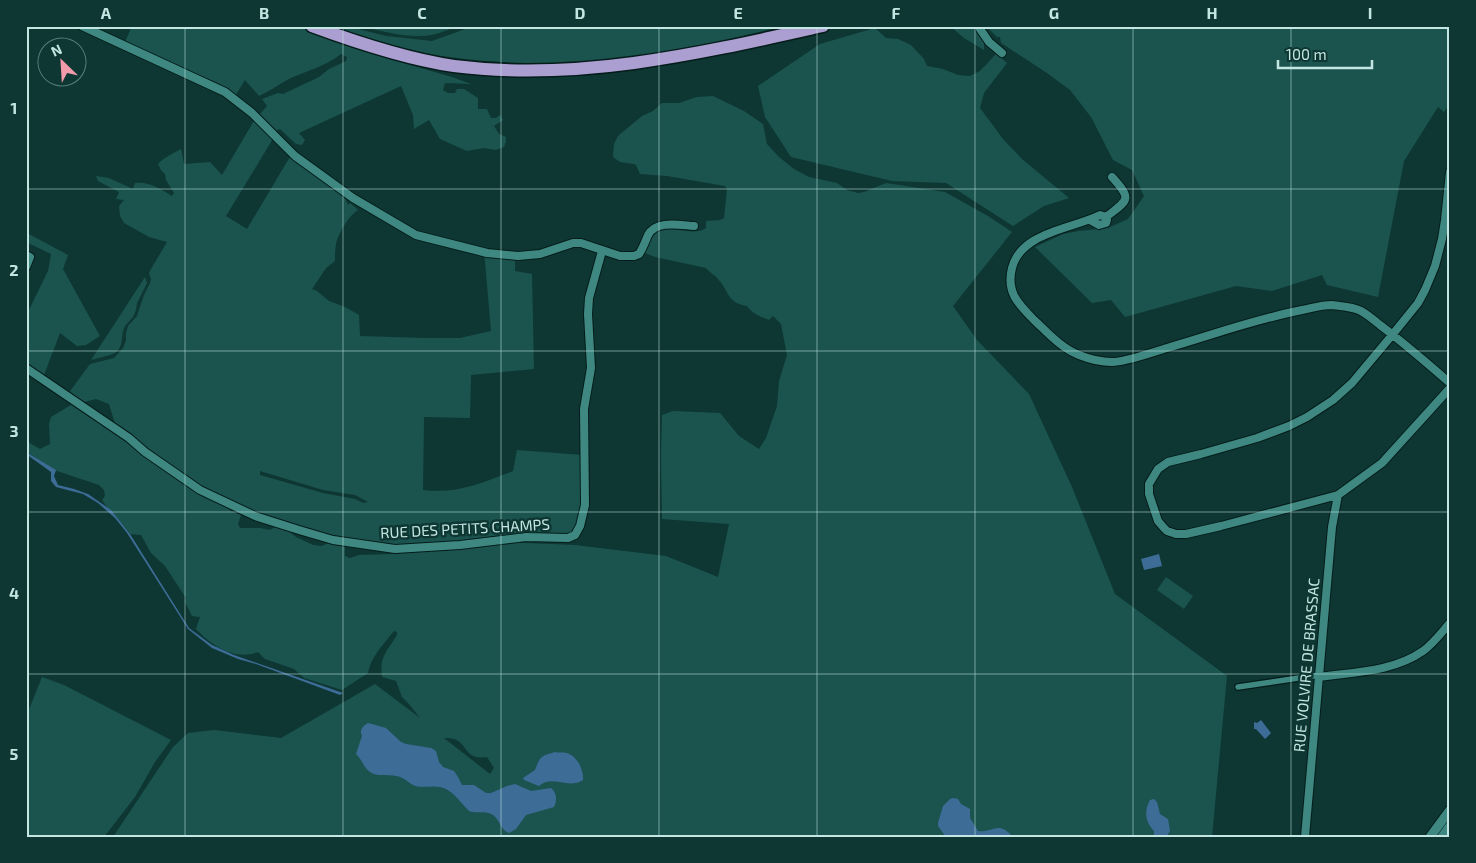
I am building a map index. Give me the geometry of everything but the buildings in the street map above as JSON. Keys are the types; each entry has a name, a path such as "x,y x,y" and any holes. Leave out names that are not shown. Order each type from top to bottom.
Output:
{"highway":[{"path":"312,26 381,50 454,66 530,70 587,69 644,62 823,26"}],"street":[{"path":"82,26 225,92 252,113 295,156 352,198 416,235 487,253 518,256 540,254 573,243 581,243 620,256 634,256 639,254 648,234 654,227 664,225 694,226"},
{"path":"978,26 989,42 1002,54"},
{"path":"1450,172 1444,230 1435,266 1418,303 1393,334 1352,383 1333,400 1307,417 1289,426 1244,442 1168,462 1158,469 1149,484 1149,494 1158,521 1167,530 1182,535 1338,495 1382,463 1450,388"},
{"path":"1112,177 1124,190 1126,199 1125,203 1106,217 1106,223 1103,225 1095,224 1090,220 1038,238 1028,244 1020,253 1012,270 1011,287 1015,298 1022,308 1063,346 1080,356 1093,360 1114,362 1148,354 1290,312 1331,305 1360,310 1393,334 1450,383"},
{"name":"RUE DES PETITS CHAMPS","path":"26,368 129,438 145,452 200,490 255,516 333,540 395,549 460,545 526,537 568,538 575,535 580,526 585,505 584,409 591,368 589,298 602,251"},
{"path":"26,255 30,258 26,267"},
{"name":"RUE VOLVIRE DE BRASSAC","path":"1305,837 1332,527 1338,495"},
{"path":"1238,687 1394,666 1409,660 1430,645 1450,623"},
{"path":"1430,837 1450,810"},
{"path":"1442,837 1450,826"}],"shaded area":[{"path":"132,26 296,26 389,59 471,84 445,83 443,90 448,93 455,93 457,89 464,89 478,98 478,109 487,109 491,118 496,118 500,115 503,120 494,126 499,134 506,137 506,141 504,147 496,150 484,148 467,151 440,139 429,120 414,129 413,115 401,86 299,133 305,140 302,145 296,144 280,129 274,131 260,114 267,106 262,99 278,93 283,94 319,77 329,69 346,61 347,57 341,54 259,96 245,80 235,96 222,85 125,42"},
{"path":"329,26 346,26 386,36 432,41 471,27 481,26 697,26 706,29 717,26 783,26 655,54 593,62 534,63 496,62 424,53"},
{"path":"362,26 456,26 426,36 408,36"},
{"path":"950,26 972,26 984,42 984,50 964,38"},
{"path":"986,26 1450,26 1450,103 1444,112 1438,107 1404,161 1378,297 1327,285 1322,275 1272,291 1236,286 1125,317 1111,300 1092,303 1035,247 1063,234 1108,228 1128,219 1144,196 1132,170 1113,160 1091,117 1070,90 1001,43 1000,37 997,37"},
{"path":"875,28 886,38 898,39 911,45 924,59 927,66 943,69 958,75 970,76 980,71 996,54 1007,63 984,93 980,108 1003,139 1022,159 1069,198 1044,206 1013,226 946,183 892,181 791,157 765,117 758,86 820,44"},
{"path":"713,96 744,111 763,124 767,144 794,169 809,177 837,183 847,190 858,193 886,183 945,192 1012,232 953,306 977,340 1029,394 1072,487 1115,594 1227,676 1212,837 113,837 173,747 188,733 214,730 281,738 375,684 420,718 402,697 396,681 382,677 383,659 397,632 394,631 378,650 368,673 342,690 304,678 294,669 265,659 258,652 241,655 224,650 202,635 196,629 200,617 192,616 185,602 186,598 165,566 151,553 141,535 130,534 105,504 102,500 105,496 104,490 99,485 51,469 26,451 26,441 40,449 50,444 49,424 51,417 71,405 125,438 220,501 231,511 241,515 238,524 240,528 270,530 275,527 287,530 296,537 313,545 322,546 328,543 345,547 345,556 350,558 359,555 391,554 501,542 575,545 666,556 718,577 729,524 662,519 662,415 673,411 720,413 739,436 759,449 766,438 777,406 779,381 787,355 781,324 773,316 769,320 754,313 747,306 735,302 717,278 706,268 645,253 645,248 653,233 667,229 699,231 706,228 706,221 724,218 727,189 725,186 667,176 640,174 636,165 620,162 613,157 614,144 618,136 642,116 653,111 662,103 679,103 697,97","holes":["444,738 452,738 462,744 473,755 487,757 494,768 490,774"]},
{"path":"255,119 274,137 226,216 247,229 291,155 308,171 345,198 348,205 350,203 358,210 344,225 339,235 336,244 335,261 326,268 312,289 329,301 359,315 360,336 460,338 491,331 484,250 515,258 515,271 532,274 534,369 471,375 470,418 424,417 423,490 458,489 513,471 517,450 582,455 582,508 574,533 398,547 346,540 268,518 211,492 175,469 135,438 116,427 109,404 96,399 84,402 68,394 90,364 114,358 123,348 128,326 137,316 150,283 149,273 167,242 149,237 124,223 120,216 119,206 124,200 116,199 119,192 98,181 96,176 109,178 133,189 135,183 150,184 172,196 174,193 158,164 181,149 184,164 210,162 222,175","holes":["260,471 323,490 355,495 368,502 363,503 355,499 323,493 260,475"]},
{"path":"27,233 68,255 63,269 100,336 86,345 77,346 60,333 44,375 26,363 26,327 28,326 26,325 26,316 48,271 51,254 26,242"},
{"path":"145,277 147,283 137,303 133,317 125,326 119,349 110,355 91,360"},
{"path":"26,452 56,470 54,476 58,485 88,494 111,510 130,534 189,628 212,645 234,655 343,693 340,695 212,648 188,629 127,533 115,518 98,503 83,494 56,487 51,481 51,472 26,454"},
{"path":"1159,554 1162,566 1144,570 1141,559"},
{"path":"1166,577 1193,596 1184,609 1157,590"},
{"path":"42,677 64,685 171,740 155,762 135,797 104,837 26,837 26,717"},
{"path":"1261,720 1271,733 1265,739 1254,729 1254,722 1257,723"},
{"path":"368,723 386,728 401,742 431,748 436,751 439,762 443,767 454,771 462,785 474,785 486,793 515,784 531,791 551,788 556,797 554,807 526,815 516,829 509,833 504,830 493,815 469,811 452,793 444,788 416,786 403,778 393,775 373,774 356,754 362,736 361,730"},
{"path":"555,752 567,753 577,760 581,768 583,780 577,783 549,781 539,786 524,780 523,778 535,770 541,758"},
{"path":"953,798 958,799 961,804 970,809 970,818 978,831 1000,828 1013,837 946,837 938,823 943,806"},
{"path":"1154,799 1157,802 1160,814 1168,819 1170,831 1166,837 1154,837 1154,831 1147,820 1148,804 1150,800"}]}
